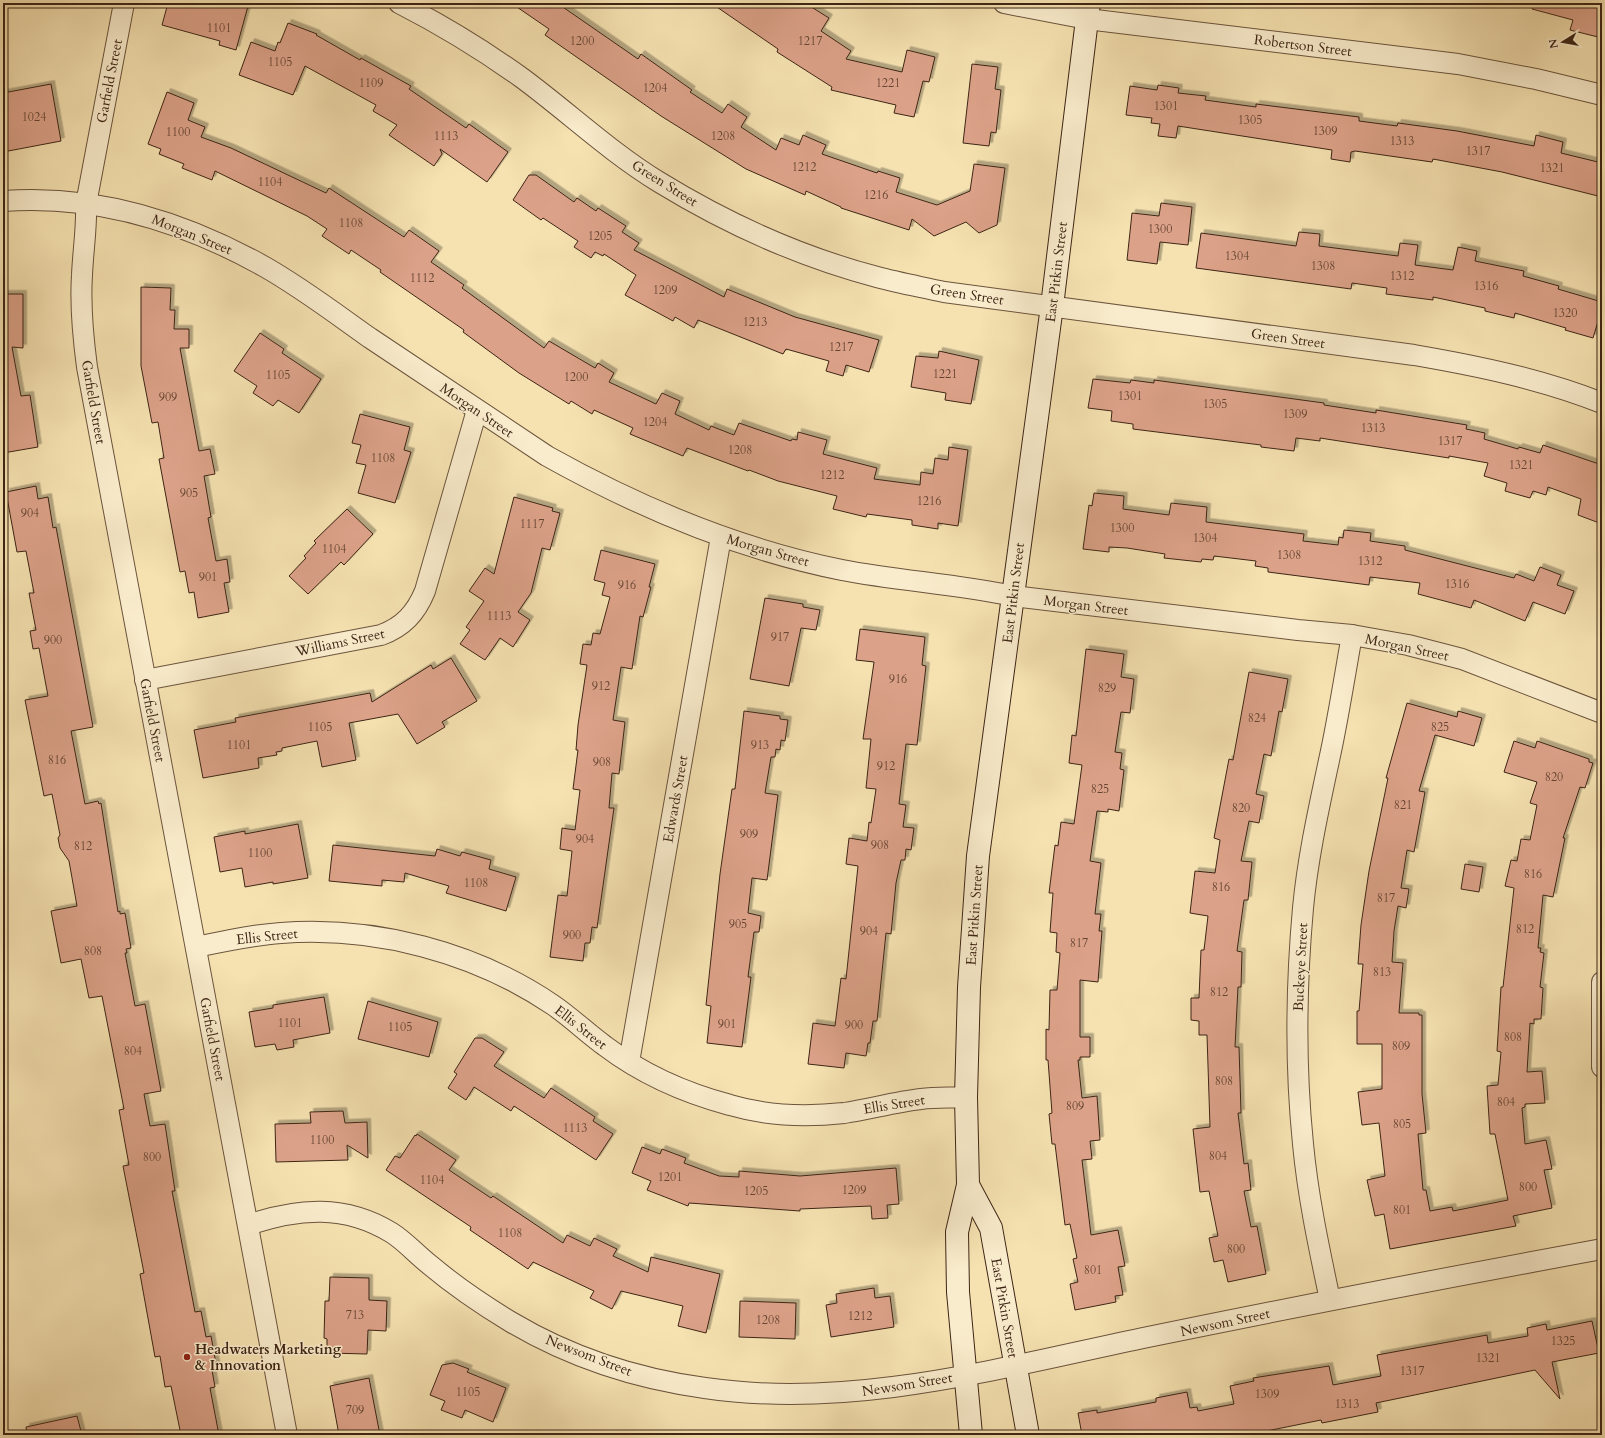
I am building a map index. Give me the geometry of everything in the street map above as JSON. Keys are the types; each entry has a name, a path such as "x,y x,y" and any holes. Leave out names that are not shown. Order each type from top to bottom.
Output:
{"street":[{"name":"Garfield Street","path":"124,3 86,204 87,220 82,276 83,331 87,367 287,1435"},
{"name":"Green Street","path":"399,3 485,52 523,79 601,142 659,182 745,229 810,256 876,277 944,292 1414,354 1485,367 1576,393 1602,403"},
{"name":"Robertson Street","path":"1004,3 1088,11 1458,64 1536,79 1602,95"},
{"name":"East Pitkin Street","path":"971,1435 958,1292 957,1232 968,1185 966,1097 969,987 978,856 1052,306 1088,11"},
{"name":"Morgan Street","path":"3,201 47,200 86,204 134,212 179,226 216,241 267,268 547,456 591,481 651,509 721,537 777,554 842,570 908,581 976,588 1013,596 1352,635 1408,645 1462,659 1602,713"},
{"name":"Williams Street","path":"145,680 381,635 393,631 407,620 418,607 425,591 477,410"},
{"name":"Edwards Street","path":"629,1062 721,537"},
{"name":"Buckeye Street","path":"1330,1300 1313,1223 1303,1144 1297,1065 1298,986 1303,906 1314,828 1331,750 1352,635"},
{"name":"Ellis Street","path":"196,947 236,938 281,933 318,932 371,936 416,945 473,963 515,982 554,1005 603,1045 629,1062 668,1083 697,1095 732,1106 784,1115 843,1113 921,1099 966,1097"},
{"path":"1602,982 1602,1067"},
{"name":"East Pitkin Street","path":"968,1185 991,1228 1028,1435"},
{"name":"Newsom Street","path":"248,1225 274,1216 299,1211 330,1211 345,1214 369,1222 392,1233 475,1299 515,1324 566,1350 611,1366 657,1379 704,1388 742,1392 830,1394 877,1390 966,1375 1330,1300 1602,1249"}],"building":[{"path":"168,3 238,3 248,6 236,50 219,45 220,41 162,25"},
{"path":"511,3 557,3 638,59 641,54 692,90 690,92 722,113 728,104 747,117 741,127 776,150 781,138 799,145 803,135 826,145 822,154 877,173 878,171 900,178 896,192 937,205 970,191 974,164 1005,168 997,225 979,233 966,222 934,236 912,219 909,230 841,208 806,191 805,195 746,169 661,116 545,35 549,29"},
{"path":"711,3 805,3 829,18 821,31 851,51 846,59 902,72 907,50 935,57 929,82 923,81 914,117 894,113 896,105 831,90 832,87 777,52 778,49"},
{"path":"1533,3 1602,3 1602,38 1570,30 1573,20 1532,9"},
{"path":"288,23 317,34 316,35 360,60 361,58 411,86 409,89 466,128 469,124 508,152 487,182 440,149 442,154 434,166 389,135 397,125 373,111 376,105 305,66 293,95 239,75 251,42 275,51"},
{"path":"972,64 998,67 995,89 1001,90 996,133 991,132 989,146 963,143"},
{"path":"51,84 61,141 3,152 3,93"},
{"path":"1158,85 1179,88 1178,93 1206,96 1205,100 1256,107 1256,104 1359,117 1359,121 1397,126 1398,123 1457,131 1534,146 1536,135 1563,142 1561,153 1602,163 1602,197 1502,172 1433,159 1432,162 1355,151 1351,152 1350,162 1331,159 1332,150 1178,126 1176,138 1158,136 1160,124 1151,123 1152,118 1126,115 1130,86 1157,90"},
{"path":"167,92 194,103 188,120 205,127 201,137 231,148 326,193 329,188 404,237 409,230 439,251 431,262 464,285 462,288 544,348 549,341 595,368 598,363 614,373 609,382 656,404 662,393 680,401 675,414 709,430 711,426 734,435 739,423 791,441 792,439 797,440 798,432 827,440 823,454 877,468 874,479 920,485 921,472 933,474 935,458 948,460 949,447 968,450 958,526 938,523 938,529 912,525 912,520 867,514 866,517 833,509 837,496 778,481 687,448 683,456 630,434 633,428 594,410 592,414 571,401 569,404 519,373 463,332 464,330 380,272 381,270 351,250 349,254 322,236 327,229 307,216 215,171 212,180 182,168 184,164 159,154 161,149 148,144"},
{"path":"529,175 536,175 574,202 577,198 596,211 598,208 626,226 622,232 639,243 634,250 724,297 727,289 795,317 879,340 869,372 846,365 843,376 826,371 829,361 786,349 783,354 698,320 694,328 675,317 673,321 625,295 636,275 604,254 603,256 595,252 591,258 574,247 578,241 543,218 541,220 513,200"},
{"path":"1161,203 1192,207 1188,245 1160,242 1157,264 1127,260 1132,213 1159,216"},
{"path":"1299,232 1320,234 1319,246 1398,256 1400,243 1418,245 1415,265 1453,270 1458,247 1477,251 1475,261 1524,271 1523,276 1559,286 1558,289 1602,302 1602,308 1593,338 1565,330 1566,328 1515,313 1514,318 1485,311 1485,308 1433,297 1433,300 1386,294 1387,288 1352,283 1351,289 1196,268 1201,233 1296,246"},
{"path":"141,287 171,288 170,310 175,310 174,329 189,329 189,348 180,348 199,451 210,449 215,474 204,476 211,517 208,518 216,561 227,559 230,582 224,583 229,612 198,618 194,592 189,593 185,571 180,572 159,459 164,458 158,422 152,423 141,366"},
{"path":"3,294 23,294 23,348 12,347 21,396 30,395 38,447 3,453 3,347"},
{"path":"260,333 284,349 282,353 321,379 299,413 278,400 273,406 253,393 257,386 234,371"},
{"path":"939,351 979,360 971,404 945,400 946,393 911,387 916,356 938,358"},
{"path":"1093,379 1130,383 1131,380 1154,383 1154,380 1324,403 1324,405 1376,413 1376,410 1467,425 1466,429 1485,433 1484,439 1518,449 1519,447 1540,453 1543,445 1602,465 1602,524 1578,515 1581,499 1548,487 1546,495 1533,491 1530,498 1505,491 1507,483 1484,476 1488,463 1320,438 1320,441 1296,438 1294,451 1261,447 1261,445 1133,429 1133,424 1111,421 1112,411 1088,408"},
{"path":"360,414 410,427 404,450 411,452 395,503 358,493 366,465 356,463 361,445 352,443"},
{"path":"36,486 38,499 48,497 53,528 56,527 93,727 71,731 85,804 98,801 99,804 101,803 118,912 120,911 120,914 125,913 131,948 126,949 127,953 125,953 135,1006 145,1004 161,1091 144,1094 150,1126 165,1124 175,1191 172,1191 195,1312 201,1311 206,1337 211,1336 217,1369 212,1370 215,1387 210,1388 219,1435 181,1435 171,1386 165,1387 160,1356 155,1357 140,1274 144,1273 123,1166 129,1165 119,1110 124,1109 102,996 89,998 81,959 61,963 51,911 77,906 69,861 60,848 58,838 60,835 52,794 44,796 25,700 48,696 39,648 33,649 30,631 36,630 29,593 34,593 26,551 17,552 6,492"},
{"path":"1094,493 1124,496 1123,509 1169,515 1171,503 1207,507 1206,522 1304,534 1303,541 1338,545 1339,537 1343,538 1344,530 1371,533 1370,541 1405,546 1405,550 1514,578 1516,574 1534,581 1540,567 1561,575 1557,585 1574,591 1565,614 1533,602 1525,621 1474,600 1471,608 1418,594 1420,583 1370,577 1369,585 1268,572 1268,568 1255,566 1256,561 1214,556 1213,560 1202,559 1201,562 1164,558 1165,554 1127,548 1109,547 1109,552 1083,549 1089,505 1092,506"},
{"path":"514,497 553,508 552,511 560,513 550,550 542,548 531,593 518,612 530,620 513,647 500,638 485,660 460,644 470,630 466,627 484,601 469,591 485,568 494,574"},
{"path":"347,509 373,534 344,565 341,562 308,594 289,576 306,558 304,556 316,543 314,541"},
{"path":"601,550 655,564 643,617 640,616 632,669 621,667 613,720 625,722 619,774 612,773 609,808 614,808 597,928 592,927 590,943 585,943 583,961 550,957 558,895 567,896 572,851 560,849 562,828 575,830 580,790 573,789 578,750 576,750 578,725 587,665 580,664 583,644 591,645 593,633 600,634 610,597 602,595 605,583 594,580"},
{"path":"765,598 803,604 803,607 820,610 816,630 801,628 789,686 750,679"},
{"path":"860,629 925,637 922,665 926,666 917,745 906,744 899,804 906,805 903,827 914,828 911,850 906,849 905,860 901,860 896,883 891,934 886,933 877,1021 873,1021 870,1043 868,1043 866,1056 846,1053 844,1068 808,1064 813,1023 835,1026 841,978 846,979 858,866 846,864 849,838 867,841 869,822 871,823 876,789 866,788 871,739 863,739 874,662 856,660"},
{"path":"1086,649 1124,654 1121,677 1134,679 1130,713 1121,712 1115,752 1122,753 1120,769 1124,770 1119,811 1108,809 1108,812 1097,811 1090,861 1101,863 1095,914 1101,914 1099,931 1102,931 1098,982 1080,980 1080,1037 1090,1037 1090,1057 1080,1057 1080,1060 1078,1060 1082,1098 1097,1096 1100,1140 1090,1141 1092,1159 1082,1160 1091,1235 1118,1230 1125,1266 1118,1267 1123,1295 1115,1296 1116,1302 1075,1310 1070,1284 1078,1282 1073,1259 1077,1258 1070,1224 1065,1225 1055,1144 1052,1144 1049,1114 1052,1113 1048,1060 1046,1060 1046,1029 1049,1030 1050,990 1057,990 1060,953 1056,952 1057,933 1050,932 1053,893 1049,893 1055,845 1058,846 1061,822 1074,824 1082,765 1069,763 1072,735 1076,736"},
{"path":"451,658 477,701 442,722 445,727 417,744 398,714 349,723 356,760 322,767 317,741 282,748 282,751 276,752 277,755 258,758 259,768 203,778 194,730 236,722 235,718 370,693 372,702 431,665 433,669"},
{"path":"1249,672 1288,679 1282,712 1279,711 1271,756 1264,754 1256,794 1264,796 1259,823 1249,821 1241,861 1252,862 1248,900 1244,900 1237,951 1242,952 1241,987 1238,987 1235,1047 1239,1047 1241,1113 1238,1113 1244,1164 1248,1163 1251,1190 1244,1191 1251,1227 1257,1226 1266,1274 1228,1282 1223,1260 1214,1262 1209,1238 1218,1236 1209,1191 1200,1192 1193,1129 1210,1127 1207,1035 1199,1035 1199,1021 1191,1020 1191,998 1199,998 1201,950 1204,950 1208,916 1190,913 1195,871 1215,873 1220,840 1214,838 1229,759 1233,760"},
{"path":"1407,703 1457,717 1458,711 1482,718 1474,746 1435,735 1419,791 1425,792 1414,852 1407,850 1401,888 1409,889 1406,908 1398,906 1394,931 1392,962 1403,963 1399,1013 1419,1013 1419,1015 1422,1015 1422,1094 1426,1133 1418,1134 1423,1190 1426,1190 1430,1211 1452,1207 1453,1211 1508,1200 1495,1134 1490,1134 1487,1086 1498,1085 1501,1052 1497,1051 1501,987 1503,987 1514,888 1505,886 1511,860 1517,861 1521,839 1530,840 1537,805 1530,803 1537,782 1504,772 1514,741 1535,748 1537,741 1589,759 1589,762 1593,763 1585,788 1580,787 1563,838 1565,838 1553,897 1543,895 1538,948 1541,948 1540,952 1544,953 1540,987 1543,988 1541,1019 1534,1019 1534,1024 1530,1023 1527,1072 1542,1071 1545,1103 1525,1104 1525,1107 1522,1108 1525,1144 1546,1140 1552,1169 1544,1170 1552,1208 1513,1216 1516,1226 1390,1249 1384,1214 1375,1216 1367,1180 1385,1176 1379,1123 1362,1125 1358,1092 1382,1089 1382,1044 1357,1044 1357,1011 1359,1011 1363,964 1358,964 1361,925 1369,871 1388,778 1386,778"},
{"path":"744,711 780,716 780,719 788,720 785,741 781,740 780,750 776,749 775,757 771,757 765,793 778,795 767,880 752,878 748,913 761,916 759,932 754,932 748,977 751,977 742,1047 707,1043 711,1006 706,1005 720,874 732,789 735,789"},
{"path":"298,824 308,878 245,887 242,868 220,872 214,837 245,831 245,834"},
{"path":"333,845 435,856 437,849 460,856 462,852 491,860 489,869 516,877 506,911 446,893 449,886 405,873 404,882 382,880 382,886 329,881"},
{"path":"1465,864 1483,867 1479,892 1461,889"},
{"path":"324,997 330,1033 293,1040 294,1047 277,1050 275,1044 255,1047 249,1012 273,1008 273,1005"},
{"path":"368,1001 438,1022 429,1057 358,1039"},
{"path":"475,1038 482,1038 504,1052 494,1066 544,1098 551,1088 595,1117 593,1121 613,1134 596,1160 514,1106 511,1111 474,1087 466,1100 448,1088 457,1074 454,1072"},
{"path":"343,1111 345,1123 367,1122 368,1158 347,1145 348,1160 276,1162 275,1124 311,1123 310,1112"},
{"path":"417,1134 456,1160 449,1170 491,1198 493,1196 563,1243 567,1235 590,1246 594,1238 617,1249 613,1256 648,1272 651,1257 720,1274 706,1333 678,1326 683,1306 621,1291 612,1309 590,1298 594,1291 533,1262 528,1269 470,1230 471,1227 386,1170 395,1156 400,1158"},
{"path":"642,1147 660,1154 662,1149 686,1158 684,1163 719,1176 739,1177 739,1171 800,1176 896,1168 899,1204 887,1205 888,1218 872,1219 871,1206 800,1209 800,1211 689,1203 688,1206 647,1190 651,1181 632,1173"},
{"path":"330,1277 369,1278 369,1300 387,1301 386,1331 368,1330 367,1354 327,1353 327,1339 324,1338 325,1301 329,1301"},
{"path":"874,1288 875,1298 890,1296 894,1327 831,1337 826,1305 837,1303 836,1294"},
{"path":"740,1301 796,1303 795,1339 739,1337"},
{"path":"1592,1321 1599,1353 1552,1362 1560,1399 1535,1370 1376,1403 1378,1412 1322,1423 1321,1420 1247,1435 1082,1435 1078,1413 1097,1410 1097,1413 1156,1402 1156,1398 1187,1392 1190,1408 1197,1407 1198,1411 1234,1404 1230,1386 1254,1381 1253,1378 1329,1366 1333,1385 1381,1376 1377,1355 1487,1335 1488,1343 1528,1336 1527,1328 1546,1324 1547,1330"},
{"path":"453,1363 469,1369 467,1372 506,1388 493,1422 465,1410 462,1418 441,1410 445,1401 430,1395 442,1365"},
{"path":"369,1378 380,1435 339,1435 330,1386"},
{"path":"77,1416 82,1435 27,1435 26,1427"}],"place":[{"name":"Headwaters Marketing & Innovation","path":"187,1357"}]}
